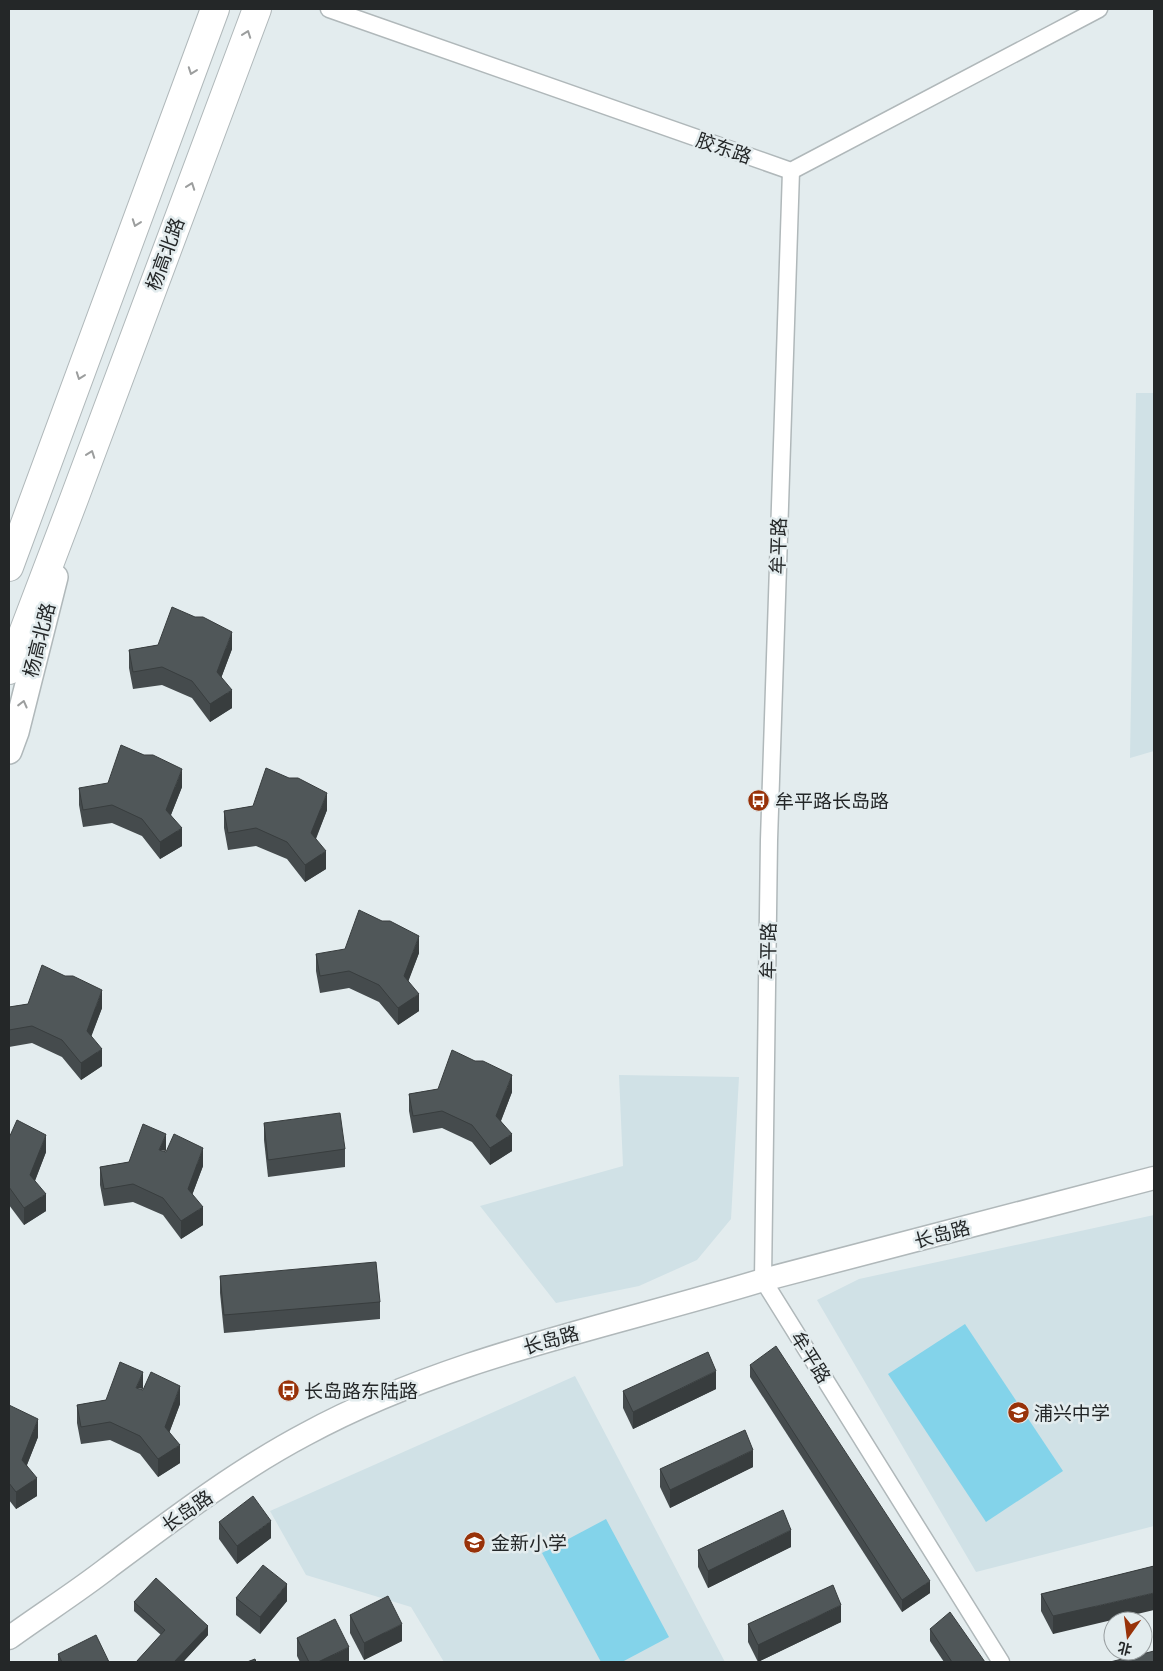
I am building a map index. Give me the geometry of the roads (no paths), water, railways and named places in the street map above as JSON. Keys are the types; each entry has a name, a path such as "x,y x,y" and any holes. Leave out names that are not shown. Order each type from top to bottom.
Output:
{"highway":[{"name":"杨高北路","path":"9,568 215,9"},
{"name":"杨高北路","path":"9,670 257,9"}],"main road":[{"name":"杨高北路","path":"9,547 39,486"},
{"name":"杨高北路","path":"9,751 16,732 74,499"}],"street":[{"name":"胶东路","path":"329,9 791,171"},
{"path":"791,171 1099,9"},
{"name":"牟平路","path":"791,171 769,840 763,1280 1001,1662"},
{"name":"长岛路","path":"9,1638 240,1474 306,1434 379,1399 464,1366 563,1336 699,1300 763,1280 1154,1178"}],"place":[{"name":"牟平路长岛路","path":"759,801"},
{"name":"长岛路东陆路","path":"288,1391"},
{"name":"浦兴中学","path":"1018,1413"},
{"name":"金新小学","path":"475,1543"}]}
